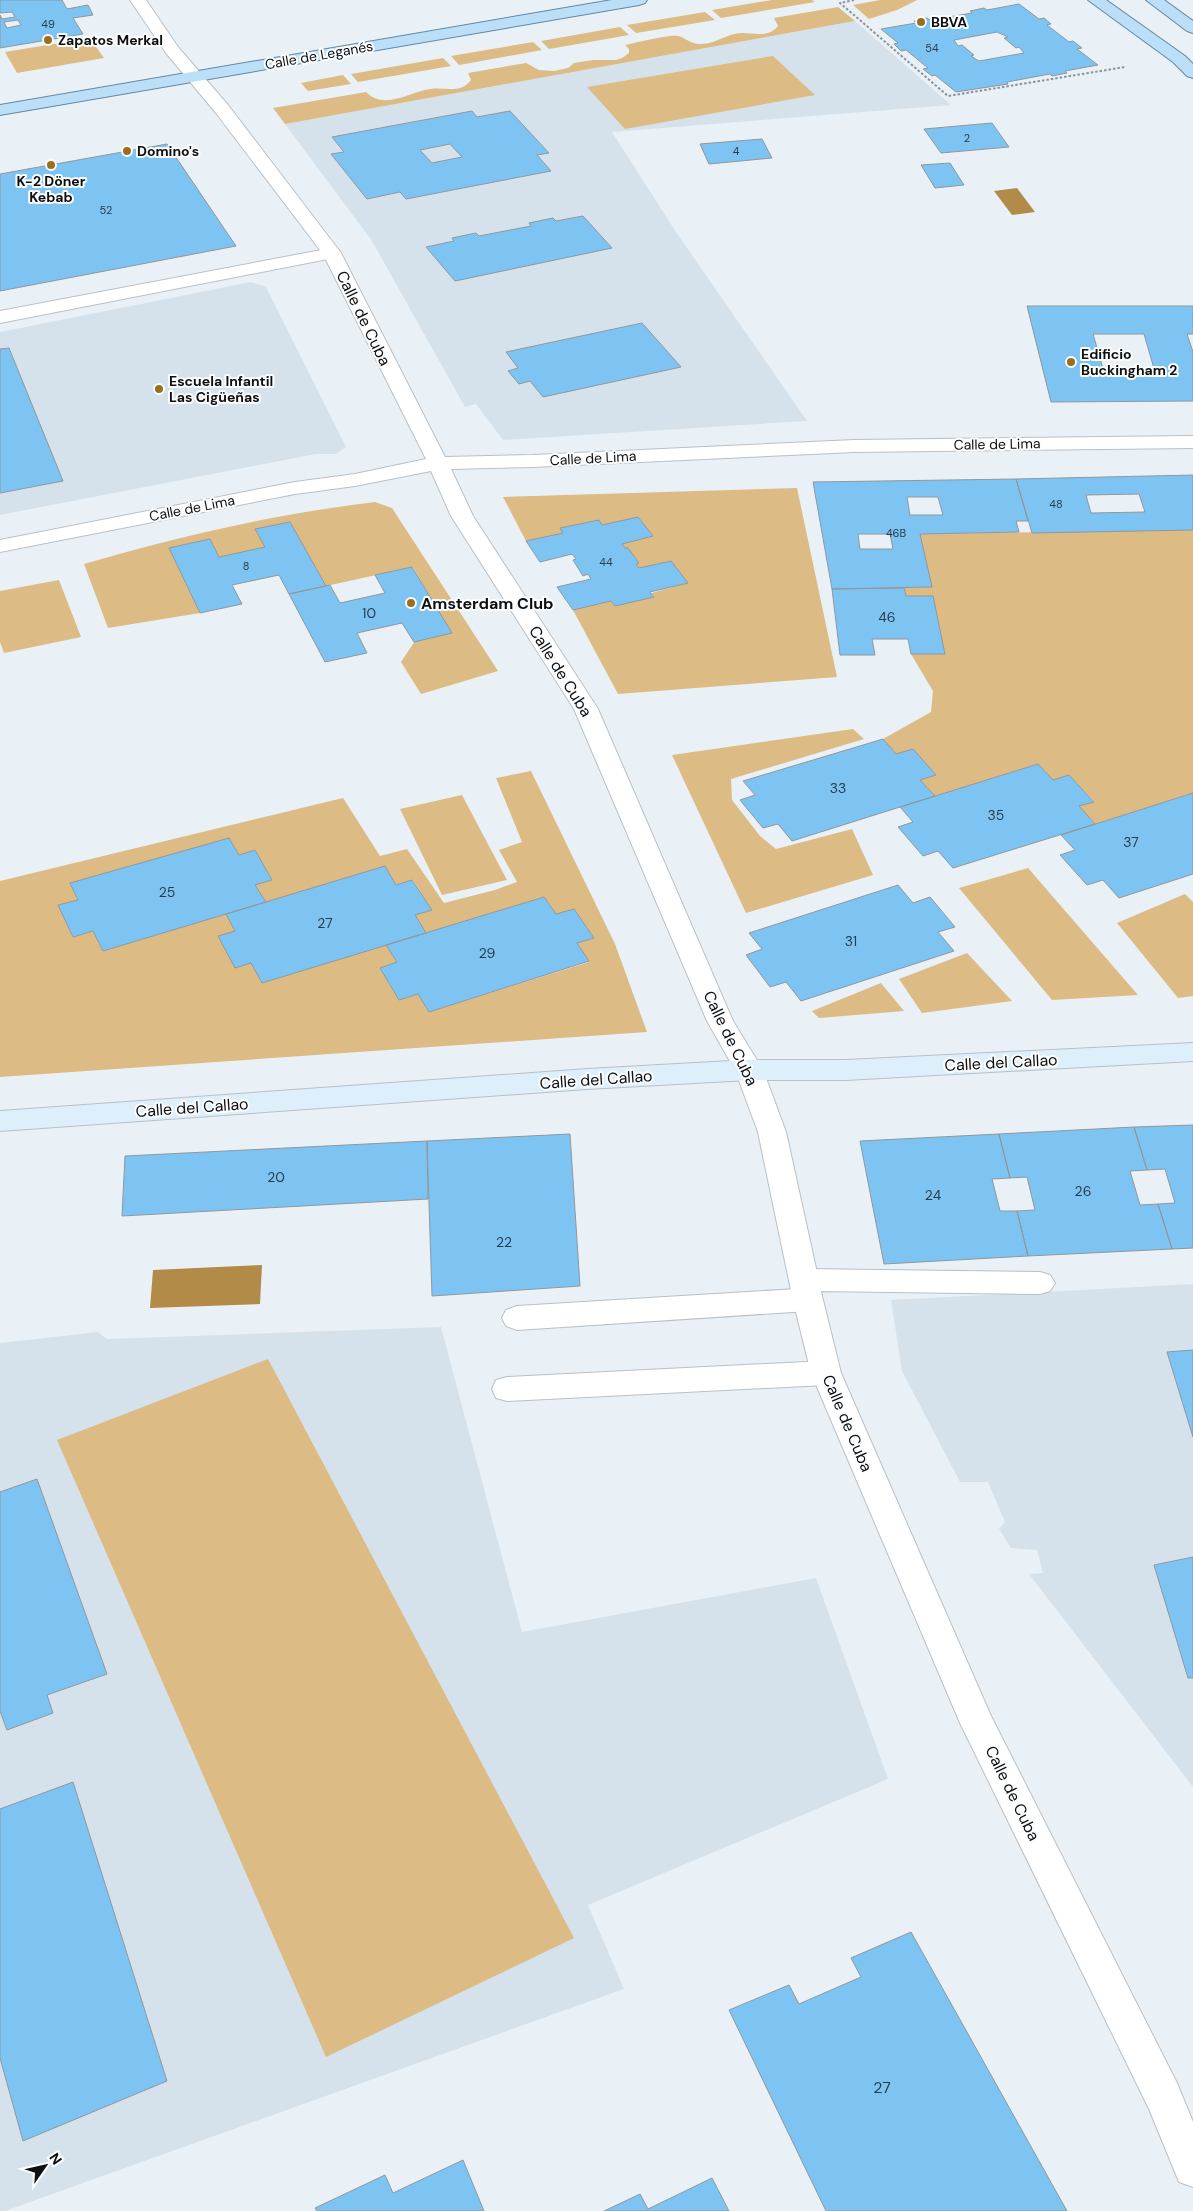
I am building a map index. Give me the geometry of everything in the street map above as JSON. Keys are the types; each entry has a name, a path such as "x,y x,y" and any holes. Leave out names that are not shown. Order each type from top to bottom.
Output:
{"main road":[{"name":"Calle de Leganés","path":"0,110 639,0"},
{"path":"1096,0 1179,59 1193,73"},
{"path":"1154,0 1193,28"}],"street":[{"name":"Calle de Cuba","path":"138,0 172,50 196,77 332,253 438,463 462,516 586,709 720,1021 749,1070 772,1132 826,1373 978,1723 1163,2096 1193,2168"},
{"path":"0,317 332,253"},
{"name":"Calle de Lima","path":"0,546 295,488 355,480 438,463 533,461 854,446 1193,442"},
{"name":"Calle del Callao","path":"0,1121 587,1079 749,1070 846,1070 1193,1052"},
{"path":"517,1318 806,1290 1040,1283"},
{"path":"508,1388 826,1373"}],"path":[{"path":"854,0 840,3 948,96 1179,59"}],"shaded area":[{"path":"772,0 812,0 815,2 721,18 712,10"},
{"path":"880,0 917,0 897,10 869,19 853,5"},
{"path":"838,7 855,21 285,124 273,108 366,92 381,100 390,100 423,90 458,88 471,80 468,73 526,63 539,70 554,71 568,68 574,63 593,60 616,60 629,53 629,49 625,45 668,36 678,36 699,44 711,43 736,34 770,32 778,26 774,18"},
{"path":"705,12 715,20 636,33 627,25"},
{"path":"855,21 951,105 612,132 676,232 807,421 503,440 476,404 465,407 372,241 285,124"},
{"path":"620,27 629,35 549,49 541,41"},
{"path":"90,38 104,58 17,73 5,52"},
{"path":"533,42 542,50 459,65 451,56"},
{"path":"773,56 815,95 625,129 587,87"},
{"path":"443,58 451,66 358,82 351,74"},
{"path":"343,75 351,84 308,91 301,83"},
{"path":"1017,188 1035,212 1012,215 994,191"},
{"name":"Escuela Infantil Las Cigüeñas","path":"251,282 266,287 346,447 336,454 316,454 0,515 0,332"},
{"path":"797,488 837,677 618,694 573,610 611,601 615,606 654,597 652,593 687,583 671,561 639,568 636,564 639,563 628,548 625,548 622,544 653,536 638,517 602,525 599,520 561,528 563,533 526,541 503,497"},
{"path":"375,502 392,508 498,671 421,694 401,662 415,641 451,633 413,567 326,586 290,522 255,529 265,547 219,557 210,539 169,548 200,613 108,628 84,564 228,527 301,513"},
{"path":"1193,530 1193,793 1095,824 1079,806 1094,801 1069,775 1053,780 1038,764 935,796 920,780 936,775 896,754 883,739 931,712 933,691 911,654 945,653 933,596 906,596 904,588 932,587 920,534"},
{"path":"59,580 81,637 4,653 0,642 0,591"},
{"path":"853,729 864,739 731,779 732,800 760,836 776,849 852,829 873,875 746,913 672,755"},
{"path":"531,771 615,944 647,1032 0,1077 0,881 343,798 380,856 407,849 444,903 495,890 517,882 499,850 522,842 496,778","holes":["229,838 239,855 255,850 272,880 255,885 266,902 385,867 396,885 413,880 432,910 415,915 426,933 544,897 556,914 574,909 594,938 577,943 589,962 429,1012 418,994 399,1000 380,968 397,962 386,945 262,983 226,914 103,951 93,931 73,937 59,906 78,900 71,883"]},
{"path":"462,795 507,880 442,895 400,809"},
{"path":"1028,868 1138,995 1052,1000 959,888"},
{"path":"1185,894 1193,902 1193,996 1178,998 1117,923"},
{"path":"967,953 1012,1001 922,1013 899,979"},
{"path":"881,983 904,1011 819,1018 812,1011"},
{"path":"262,1265 260,1304 150,1308 153,1270"},
{"path":"1193,1284 1193,1787 1029,1574 1043,1573 1037,1550 1011,1548 999,1529 1005,1522 988,1482 960,1482 902,1371 891,1300"},
{"path":"441,1327 522,1632 816,1578 888,1779 588,1905 624,1989 5,2211 0,2211 0,1343 98,1332 107,1339"},
{"path":"268,1359 574,1938 326,2057 57,1440"}],"building":[{"path":"0,0 62,0 67,9 88,5 93,15 73,18 83,34 0,48 0,15 2,19 15,17 12,12 0,13","holes":["18,20 21,25 7,28 4,22"]},
{"path":"1019,4 1039,19 1044,18 1051,24 1047,25 1069,42 1073,41 1082,48 1077,49 1098,65 1065,71 1067,73 1052,76 1050,74 1007,82 1008,84 956,92 935,75 932,76 923,69 928,68 906,50 901,51 894,44 898,43 881,29 916,23 914,21 927,18 930,20 972,13 970,11 984,8 987,10","holes":["997,32 1008,37 1004,38 1016,48 1019,47 1024,53 979,61 971,56 974,55 962,45 958,46 954,40"]},
{"path":"472,111 477,117 510,111 549,153 537,155 551,171 406,199 400,192 367,199 331,154 344,152 332,137","holes":["450,144 462,157 432,163 420,150"]},
{"path":"992,123 1009,147 941,153 924,129"},
{"path":"762,139 772,158 709,164 700,144"},
{"path":"167,144 236,246 0,291 0,174"},
{"path":"950,163 964,185 935,188 921,165"},
{"path":"583,216 612,248 455,281 426,247 454,241 452,238 476,233 479,236 531,226 529,223 553,218 556,221"},
{"name":"Edificio Buckingham 2","path":"1027,306 1193,306 1193,334 1187,334 1193,352 1193,401 1051,402","holes":["1093,334 1144,334 1155,372 1104,372"]},
{"path":"642,323 681,367 543,397 530,381 519,384 508,371 518,368 506,352"},
{"path":"9,348 63,481 0,493 0,349"},
{"path":"1193,475 1193,530 1032,533 1016,479","holes":["1139,494 1145,512 1091,513 1086,495"]},
{"path":"1016,479 1028,521 1016,521 1019,532 920,534 932,587 832,589 813,482","holes":["907,497 938,497 943,515 910,515","858,534 890,534 893,549 860,549"]},
{"path":"638,517 653,536 622,544 625,548 628,548 639,563 636,564 639,568 671,561 688,583 650,592 654,597 615,606 611,601 573,610 557,587 591,579 588,574 583,576 573,560 576,559 572,554 540,562 526,541 563,533 560,528 599,520 602,525"},
{"path":"290,522 326,586 289,594 279,575 232,585 242,604 200,613 169,548 210,539 219,557 265,547 255,529"},
{"path":"412,567 452,633 414,642 402,623 357,633 367,653 325,662 289,594 330,585 340,603 385,593 375,575"},
{"path":"904,588 906,596 933,596 945,654 911,654 908,639 872,639 875,655 840,655 832,589"},
{"path":"883,739 896,754 913,749 936,775 920,780 935,796 792,841 778,824 763,828 740,800 755,795 743,781"},
{"path":"1038,764 1053,780 1069,775 1094,802 1079,806 1095,824 953,868 938,851 923,856 898,827 913,822 900,807"},
{"path":"1193,793 1193,874 1119,898 1103,880 1087,885 1060,855 1075,850 1061,835"},
{"path":"229,838 239,855 255,850 272,880 255,885 266,902 103,951 93,931 73,937 58,905 78,900 70,883"},
{"path":"385,866 396,885 412,880 432,910 415,915 426,933 262,983 251,963 235,968 218,936 235,931 226,914"},
{"path":"898,885 913,903 930,897 955,927 938,932 954,951 801,1001 786,982 770,987 746,955 762,949 749,933"},
{"path":"544,897 556,914 574,909 594,938 577,943 589,961 429,1012 418,994 399,1000 380,968 397,962 386,945"},
{"path":"1193,1125 1193,1248 1172,1249 1158,1204 1175,1203 1165,1169 1147,1170 1134,1127"},
{"path":"1134,1127 1147,1170 1130,1171 1140,1205 1158,1204 1172,1249 1028,1256 1017,1211 1035,1210 1027,1177 1010,1178 999,1134"},
{"path":"570,1134 580,1286 432,1296 427,1141"},
{"path":"999,1134 1010,1178 992,1179 1000,1211 1017,1211 1028,1256 884,1264 860,1141"},
{"path":"427,1141 428,1199 122,1216 125,1156"},
{"path":"1193,1350 1193,1437 1167,1352"},
{"path":"37,1479 107,1674 47,1695 53,1713 7,1730 0,1711 0,1492"},
{"path":"1193,1557 1193,1678 1188,1678 1154,1565"},
{"path":"73,1782 167,2081 23,2141 0,2058 0,1809"},
{"path":"911,1932 1067,2211 826,2211 729,2010 789,1985 799,2004 861,1977 851,1958"},
{"path":"463,2160 484,2211 317,2211 315,2208 385,2175 393,2193"},
{"path":"712,2178 729,2211 604,2211 640,2194 648,2209"}],"place":[{"name":"BBVA","path":"921,22"},
{"name":"Zapatos Merkal","path":"48,40"},
{"name":"Domino's","path":"127,151"},
{"name":"K-2 Döner Kebab","path":"51,165"},
{"name":"Edificio Buckingham 2","path":"1071,362"},
{"name":"Escuela Infantil Las Cigüeñas","path":"159,389"},
{"name":"Amsterdam Club","path":"411,603"}]}
